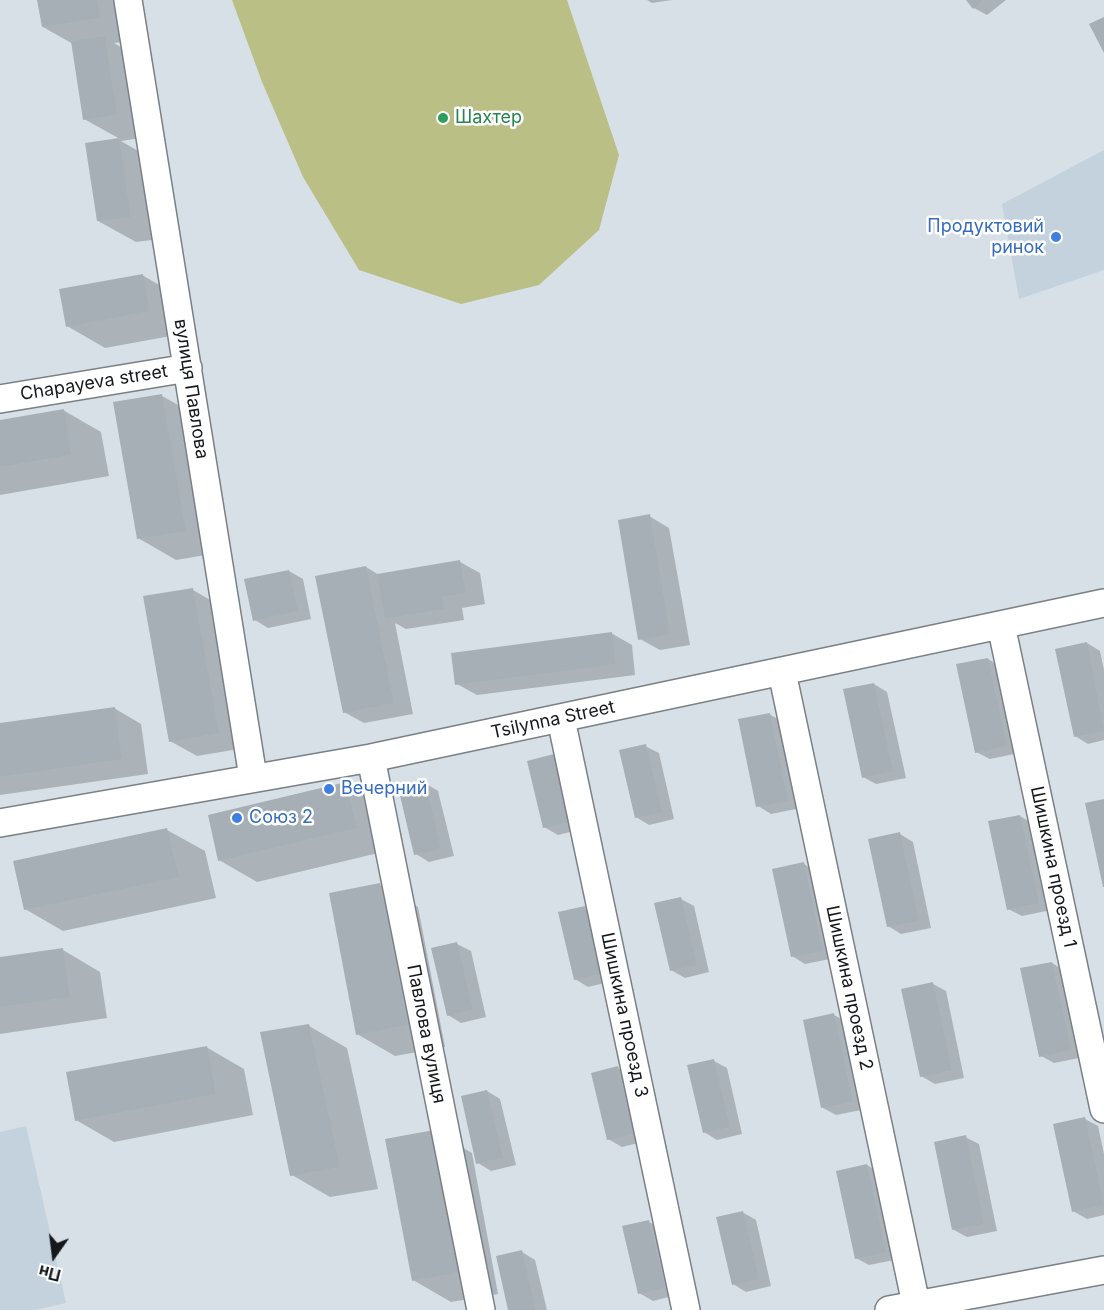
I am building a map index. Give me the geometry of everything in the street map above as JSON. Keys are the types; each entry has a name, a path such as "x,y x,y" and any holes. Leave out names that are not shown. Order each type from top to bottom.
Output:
{"street":[{"name":"вулиця Павлова","path":"128,0 253,777"},
{"name":"Chapayeva street","path":"0,399 188,368"},
{"name":"Tsilynna Street","path":"0,822 371,758 1104,603"},
{"name":"Шишкина проезд 1","path":"1001,625 1104,1109"},
{"name":"Шишкина проезд 2","path":"782,672 916,1304"},
{"name":"Шишкина проезд 3","path":"561,719 687,1310"},
{"name":"Павлова вулиця","path":"371,758 481,1310"},
{"path":"889,1310 1104,1270"}],"shaded area":[{"name":"Продуктовий ринок","path":"1104,150 1104,270 1019,299 1002,204"},
{"path":"26,1126 66,1303 35,1310 0,1310 0,1132"}],"green space":[{"name":"Шахтер","path":"232,0 567,0 619,155 599,230 539,285 461,304 359,270 303,177 262,82"}],"building":[{"path":"37,0 97,0 100,18 42,27"},
{"path":"966,0 984,0 973,9"},
{"path":"1104,17 1104,53 1089,24"},
{"path":"105,36 117,115 83,120 71,41"},
{"path":"119,138 131,217 97,221 85,143"},
{"path":"143,274 150,311 66,327 59,289"},
{"path":"162,394 186,531 137,539 113,402"},
{"path":"64,409 71,455 0,467 0,420"},
{"path":"650,514 670,634 638,640 618,520"},
{"path":"460,560 466,593 442,597 444,609 385,619 377,574"},
{"path":"366,566 394,703 343,713 315,576"},
{"path":"289,570 298,611 253,621 244,579"},
{"path":"193,588 219,733 169,742 143,596"},
{"path":"612,632 616,664 455,685 451,653"},
{"path":"1087,642 1104,731 1074,737 1055,649"},
{"path":"988,658 1007,746 975,753 956,664"},
{"path":"874,683 893,771 862,778 843,689"},
{"path":"115,707 122,759 0,777 0,723"},
{"path":"770,713 788,801 756,807 738,719"},
{"path":"646,744 662,812 635,818 619,750"},
{"path":"554,754 570,822 543,828 527,761"},
{"path":"425,781 441,849 414,855 398,787"},
{"path":"346,782 357,828 218,861 208,815"},
{"path":"1104,799 1104,887 1103,887 1085,803"},
{"path":"1020,815 1039,903 1007,910 988,821"},
{"path":"167,828 179,877 24,910 13,861"},
{"path":"900,832 919,921 887,927 868,839"},
{"path":"804,862 823,951 791,957 772,869"},
{"path":"380,883 408,1025 356,1035 329,893"},
{"path":"681,897 697,965 670,971 654,903"},
{"path":"585,906 600,974 574,980 558,912"},
{"path":"457,942 473,1010 447,1016 431,948"},
{"path":"63,948 70,997 0,1007 0,957"},
{"path":"1052,962 1071,1050 1039,1057 1020,968"},
{"path":"933,982 952,1070 920,1077 901,989"},
{"path":"834,1013 853,1102 821,1108 803,1020"},
{"path":"309,1024 340,1167 290,1176 260,1032"},
{"path":"207,1046 216,1094 75,1121 66,1072"},
{"path":"714,1059 730,1127 703,1133 687,1065"},
{"path":"618,1066 634,1134 607,1140 591,1073"},
{"path":"487,1090 503,1158 476,1164 461,1096"},
{"path":"1085,1117 1104,1205 1072,1212 1053,1124"},
{"path":"434,1130 461,1272 412,1281 385,1139"},
{"path":"966,1135 984,1224 952,1230 934,1142"},
{"path":"867,1164 886,1252 855,1259 836,1171"},
{"path":"743,1211 759,1279 732,1285 716,1217"},
{"path":"649,1220 665,1288 638,1294 622,1226"},
{"path":"522,1250 536,1310 508,1310 496,1256"}],"place":[{"name":"Шахтер","path":"443,118"},
{"name":"Продуктовий ринок","path":"1056,237"},
{"name":"Вечерний","path":"329,789"},
{"name":"Союз 2","path":"237,818"}]}
